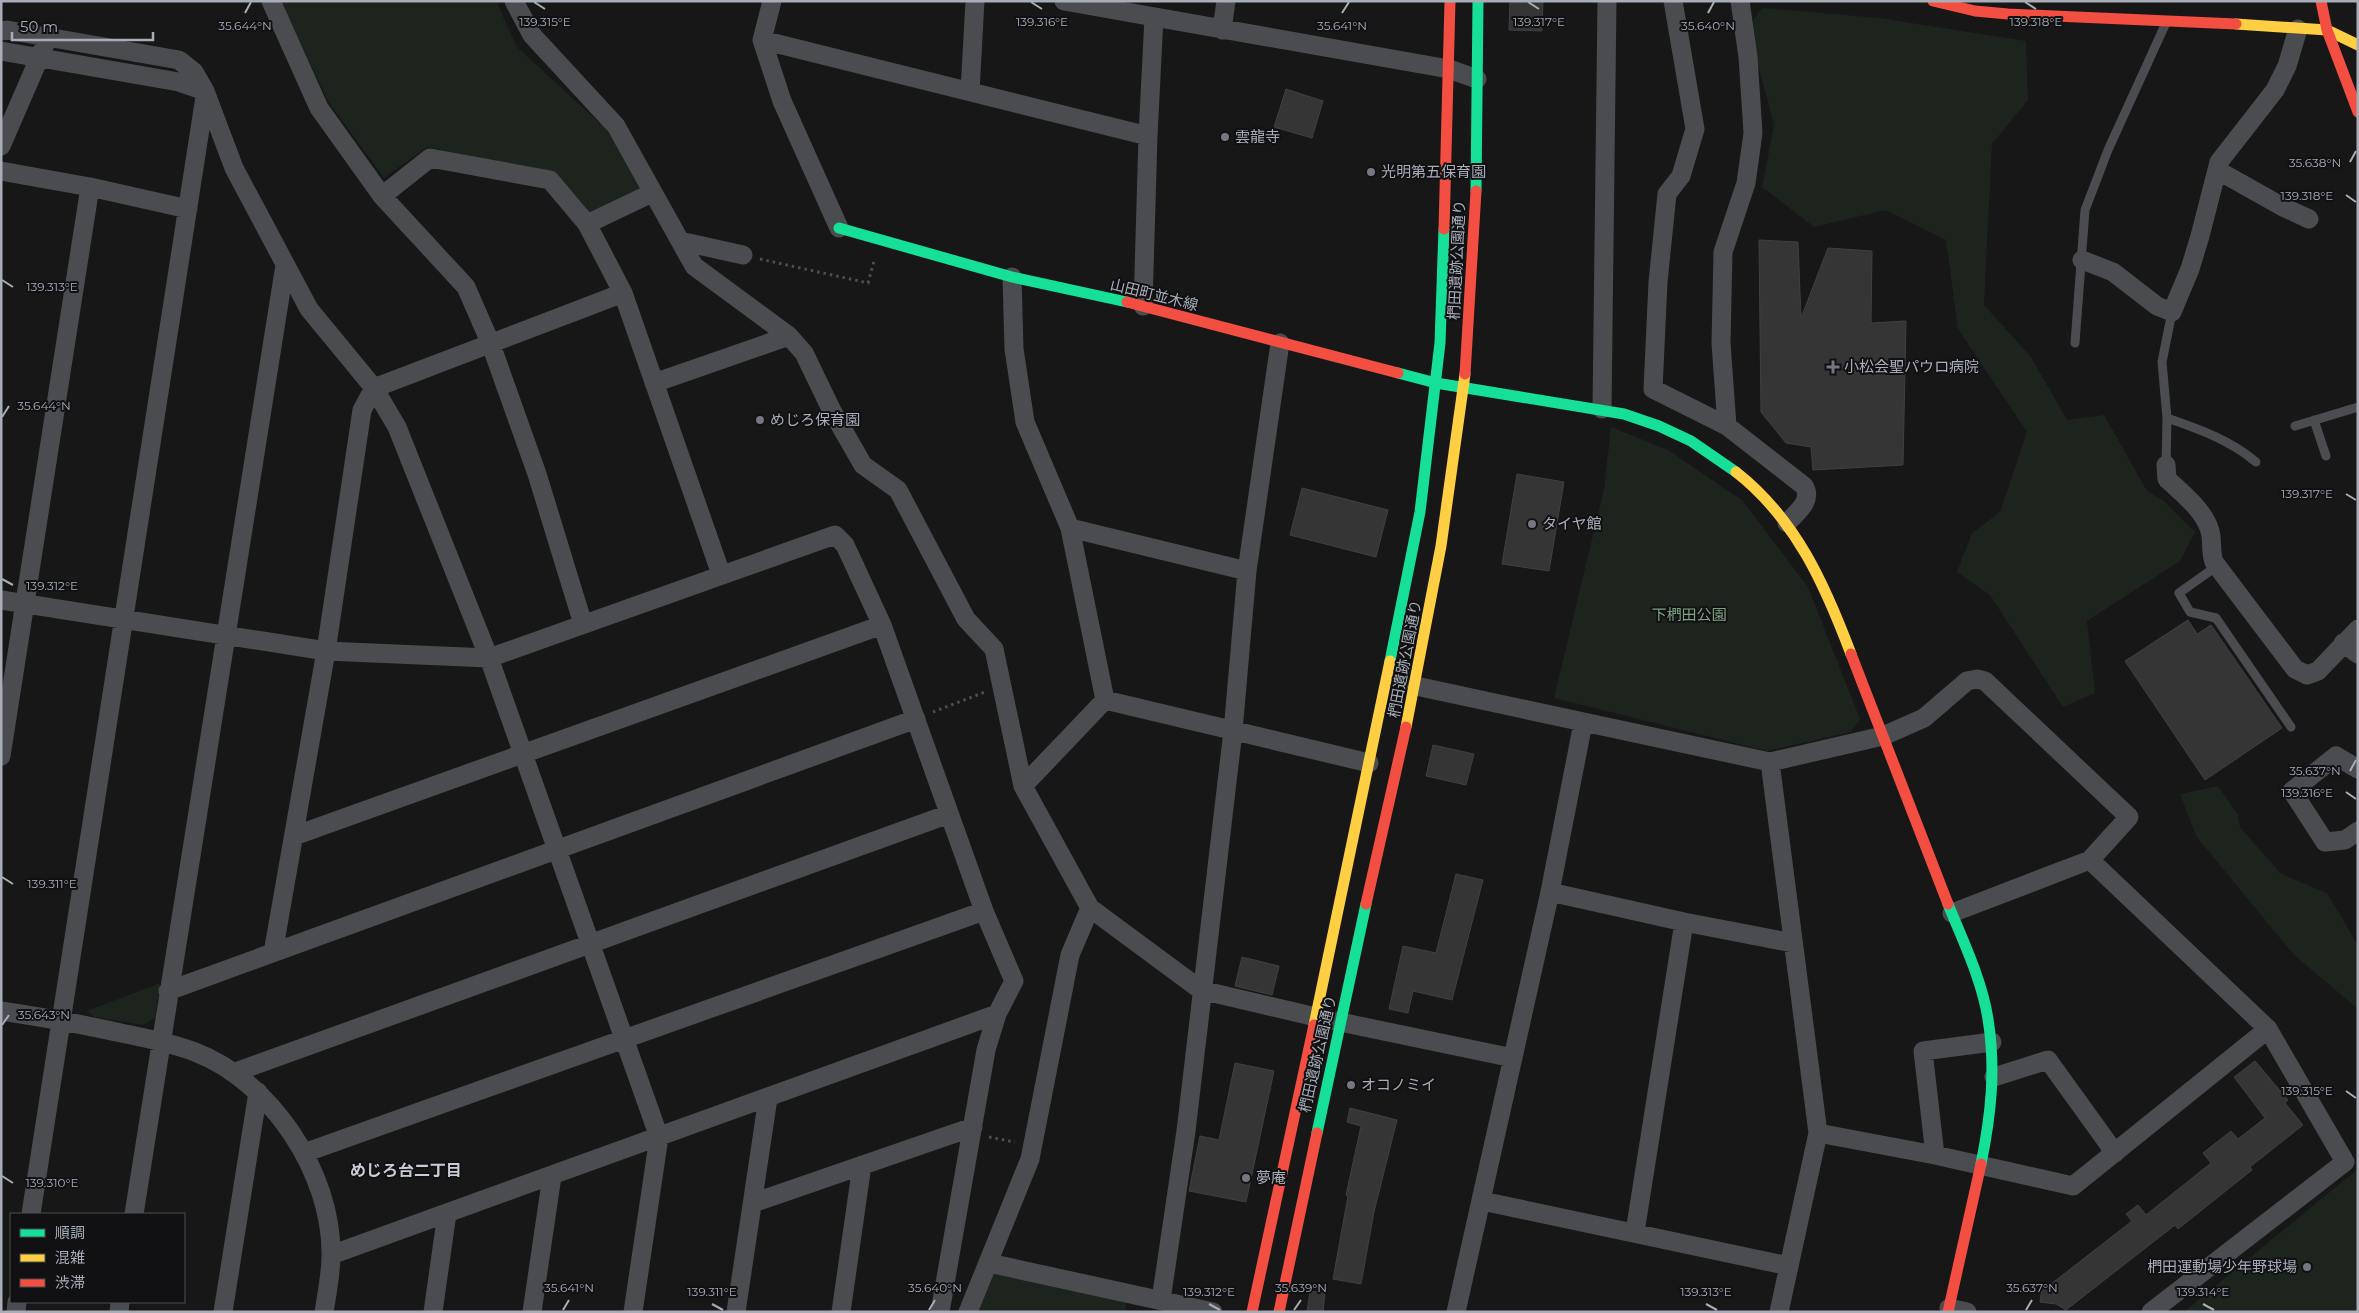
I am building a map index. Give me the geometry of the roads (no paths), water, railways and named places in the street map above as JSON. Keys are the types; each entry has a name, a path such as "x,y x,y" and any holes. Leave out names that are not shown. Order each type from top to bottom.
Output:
{"street":[{"path":"271,1 319,108 382,196 466,287 490,342 537,474 583,624"},
{"path":"514,1 532,36 616,126 694,266 789,336 804,353 832,411 863,465 898,490 966,619 994,649 1000,686 1024,786 1090,908 1201,990 1316,1017 1513,1058"},
{"path":"772,1 762,40 782,101 839,228"},
{"path":"970,91 975,1"},
{"path":"1064,1 1449,68 1477,79"},
{"path":"1222,30 1226,1"},
{"name":"椚田遺跡公園通り","path":"1252,1312 1316,1017 1420,512 1436,382 1445,218 1450,1"},
{"name":"椚田遺跡公園通り","path":"1279,1312 1416,686 1441,546 1463,388 1475,229 1478,1"},
{"path":"1602,409 1607,1"},
{"path":"1673,1 1695,129 1681,176 1667,194 1658,282 1653,389 1727,426 1804,486 1808,494 1807,499 1787,523"},
{"path":"1727,426 1720,343 1723,252 1746,183 1753,132 1748,66 1740,1"},
{"path":"1933,1 1976,11 2008,14 2327,30 2358,45"},
{"path":"2321,1 2327,30 2358,112"},
{"path":"1143,306 1154,17"},
{"path":"2082,260 2113,272 2157,306 2172,312 2198,245 2219,162 2275,90 2287,66 2298,29"},
{"path":"1,31 7,30 48,36 179,60 194,72 205,91 234,168 309,309 374,388 397,427 489,658 659,1137 633,1312"},
{"path":"1,146 48,36"},
{"path":"762,40 1148,136"},
{"path":"1,51 179,82 205,91"},
{"path":"31,1213 204,114 205,91"},
{"path":"382,196 430,158 550,180 587,224 623,292 721,574"},
{"path":"2217,170 2283,207 2309,219"},
{"path":"1,171 90,187 188,209"},
{"path":"1,756 90,187"},
{"path":"587,224 652,193"},
{"name":"山田町並木線","path":"839,228 879,241 1012,277 1143,306 1436,382 1463,388 1602,409 1653,423 1699,445 1742,476 1766,498 1787,523 1807,552 1829,596 1980,988 1992,1042 1994,1077 1988,1125 1954,1310"},
{"path":"680,241 743,255"},
{"path":"134,1213 160,1041 285,265"},
{"path":"1012,277 1014,349 1025,422 1070,528 1104,700"},
{"path":"273,953 326,651 362,410 374,388 623,292"},
{"path":"654,383 789,336"},
{"path":"1161,1300 1186,1131 1232,731 1247,570 1280,343"},
{"path":"2166,465 2167,479 2185,496 2211,532 2210,552 2217,566 2295,669 2307,675 2318,671 2350,649 2358,629"},
{"path":"1070,528 1247,570"},
{"path":"1,600 326,651 489,658 835,535 846,545 882,625 984,911 1014,981 996,1014 986,1050 940,1312"},
{"path":"294,836 882,625"},
{"path":"1416,686 1770,762 1883,736 1924,718 1967,681 1977,679 1985,682 2129,817 2090,860 1952,913"},
{"path":"1024,786 1104,700"},
{"path":"1104,700 1369,763"},
{"path":"168,991 916,719"},
{"path":"1456,1312 1550,892 1583,723"},
{"path":"2358,769 2336,756 2292,791 2325,842 2345,840 2358,832"},
{"path":"1770,762 1818,1133 1779,1312"},
{"path":"233,1073 949,814"},
{"path":"2090,860 2268,1029 2345,1162 2150,1312"},
{"path":"1550,892 1684,922 1793,943"},
{"path":"968,1312 1030,1159 1070,955 1090,908"},
{"path":"304,1153 984,911"},
{"path":"1635,1232 1684,922"},
{"path":"1,1011 61,1020 160,1041 196,1052 233,1073 258,1092 288,1127 304,1153 325,1204 332,1255 324,1312"},
{"path":"332,1255 996,1014"},
{"path":"1818,1133 1935,1155 2073,1186 2268,1029"},
{"path":"1935,1155 1923,1051 1992,1042"},
{"path":"1994,1077 2048,1060 2115,1153"},
{"path":"223,1312 258,1092"},
{"path":"736,1312 768,1098"},
{"path":"753,1203 862,1165 972,1130"},
{"path":"841,1312 862,1165"},
{"path":"532,1312 552,1176"},
{"path":"1482,1201 1789,1266"},
{"path":"433,1312 447,1213"},
{"path":"989,1263 1126,1303 1161,1300 1213,1312"}],"lane":[{"path":"2076,343 2085,210 2108,150 2166,22"},
{"path":"2166,465 2167,418 2162,362 2172,312"},
{"path":"2295,426 2358,407"},
{"path":"2167,418 2210,434 2242,450 2256,462"},
{"path":"2314,420 2326,456"},
{"path":"2217,566 2179,593 2190,612 2216,618 2291,727"}],"place":[{"name":"雲龍寺","path":"1225,137"},
{"name":"光明第五保育園","path":"1371,172"},
{"name":"小松会聖パウロ病院","path":"1833,367"},
{"name":"めじろ保育園","path":"760,420"},
{"name":"タイヤ館","path":"1532,524"},
{"name":"オコノミイ","path":"1351,1085"},
{"name":"夢庵","path":"1246,1178"},
{"name":"椚田運動場少年野球場","path":"2307,1267"}],"district":[{"name":"めじろ台二丁目","path":"406,1170"}],"park label":[{"name":"下椚田公園","path":"1689,615"}]}
